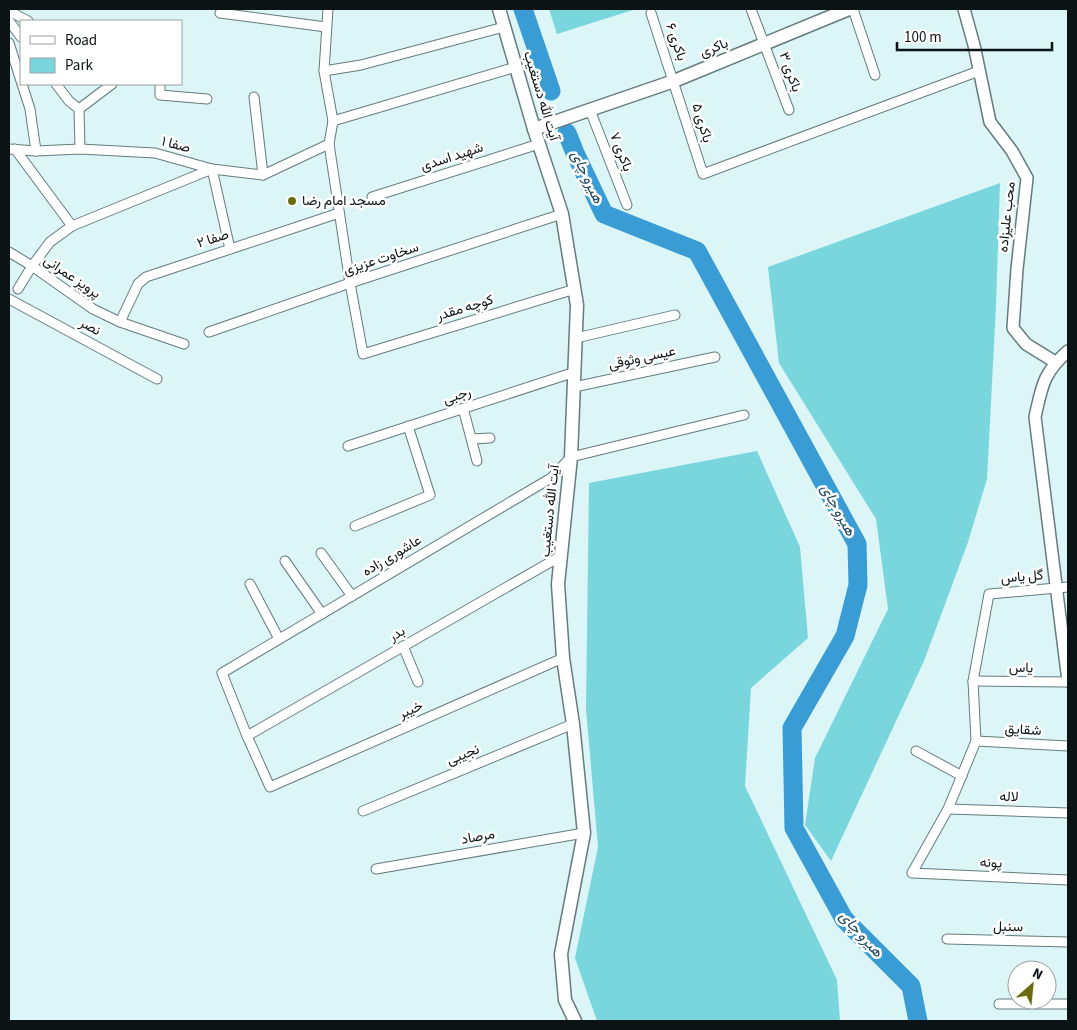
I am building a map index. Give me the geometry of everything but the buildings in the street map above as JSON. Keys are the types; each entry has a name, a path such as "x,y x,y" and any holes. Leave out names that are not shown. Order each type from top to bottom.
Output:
{"main road":[{"name":"آیت الله دستغیب","path":"499,9 534,129 562,214 577,305 571,457 558,584 563,658 573,724 584,833 560,954 565,1000 573,1021"},
{"name":"باکری","path":"534,129 674,81 848,9"}],"street":[{"path":"328,9 324,71 333,121 329,144 350,283"},
{"name":"باکری ۳","path":"751,9 789,110"},
{"path":"852,9 875,75"},
{"name":"محب علیزاده","path":"964,9 990,122 1012,151 1027,178 1017,269 1013,328 1026,344 1055,362"},
{"path":"9,11 26,20"},
{"path":"220,13 326,27"},
{"name":"باکری ۶","path":"651,13 674,81"},
{"path":"9,21 20,36"},
{"path":"324,71 361,66 504,27"},
{"path":"9,43 20,76"},
{"path":"333,121 516,67"},
{"name":"باکری ۵","path":"674,81 703,174 979,70"},
{"path":"23,85 30,109 36,151"},
{"path":"57,85 69,101 79,109 80,150"},
{"path":"79,109 111,85"},
{"path":"160,85 160,95 207,99"},
{"path":"254,97 263,175 329,144"},
{"name":"باکری ۷","path":"590,110 627,205"},
{"name":"شهید اسدی","path":"372,197 539,144"},
{"path":"12,149 72,226"},
{"name":"صفا ۱","path":"12,149 155,153 212,169 263,175"},
{"path":"18,289 50,242 72,226 212,169 230,249"},
{"name":"صفا ۲","path":"120,322 141,280 194,260 339,213"},
{"name":"سخاوت عزیزی","path":"209,332 350,283 562,214"},
{"name":"پرویز عمرانی","path":"9,252 93,309 120,322 184,344"},
{"name":"کوچه مقدر","path":"350,283 363,354 575,289"},
{"name":"نصر","path":"9,299 157,379"},
{"path":"576,338 675,315"},
{"path":"1068,351 1055,362 1043,382 1035,417 1062,588 1068,682"},
{"name":"عیسی وثوقی","path":"574,387 715,357"},
{"name":"رجبی","path":"348,446 575,372"},
{"path":"463,408 477,461"},
{"path":"571,457 744,415"},
{"path":"355,526 430,495 408,426"},
{"path":"472,439 490,438"},
{"name":"عاشوری زاده","path":"247,736 222,673 551,478 571,457"},
{"path":"321,553 352,596"},
{"name":"بدر","path":"247,736 561,556"},
{"path":"285,561 322,614"},
{"path":"250,584 279,639"},
{"name":"گل یاس","path":"972,681 989,594 1062,588"},
{"path":"403,646 418,682"},
{"name":"خیبر","path":"247,736 270,787 563,658"},
{"path":"948,809 976,741 972,681"},
{"name":"یاس","path":"972,681 1068,682"},
{"name":"نجیبی","path":"363,811 573,724"},
{"name":"شقایق","path":"976,741 1068,746"},
{"path":"916,751 962,776"},
{"name":"لاله","path":"948,809 1068,813"},
{"name":"پونه","path":"948,809 912,873 1068,880"},
{"name":"مرصاد","path":"376,869 584,833"},
{"name":"سنبل","path":"947,939 1068,942"},
{"path":"999,1004 1068,1004"}],"green space":[{"path":"549,9 636,9 557,34"},
{"path":"1000,183 987,479 968,542 924,661 831,861 805,825 815,758 888,609 876,519 779,363 768,267"},
{"path":"757,451 800,547 808,638 751,688 745,786 837,980 840,1021 597,1021 575,958 598,847 586,709 589,483"}],"waterway":[{"name":"هیرو چای","path":"523,9 551,91"},
{"name":"هیرو چای","path":"567,133 604,214 697,251 857,544 858,585 845,636 792,728 794,828 844,919 911,986 918,1021"}],"place":[{"name":"مسجد امام رضا","path":"292,201"}]}
